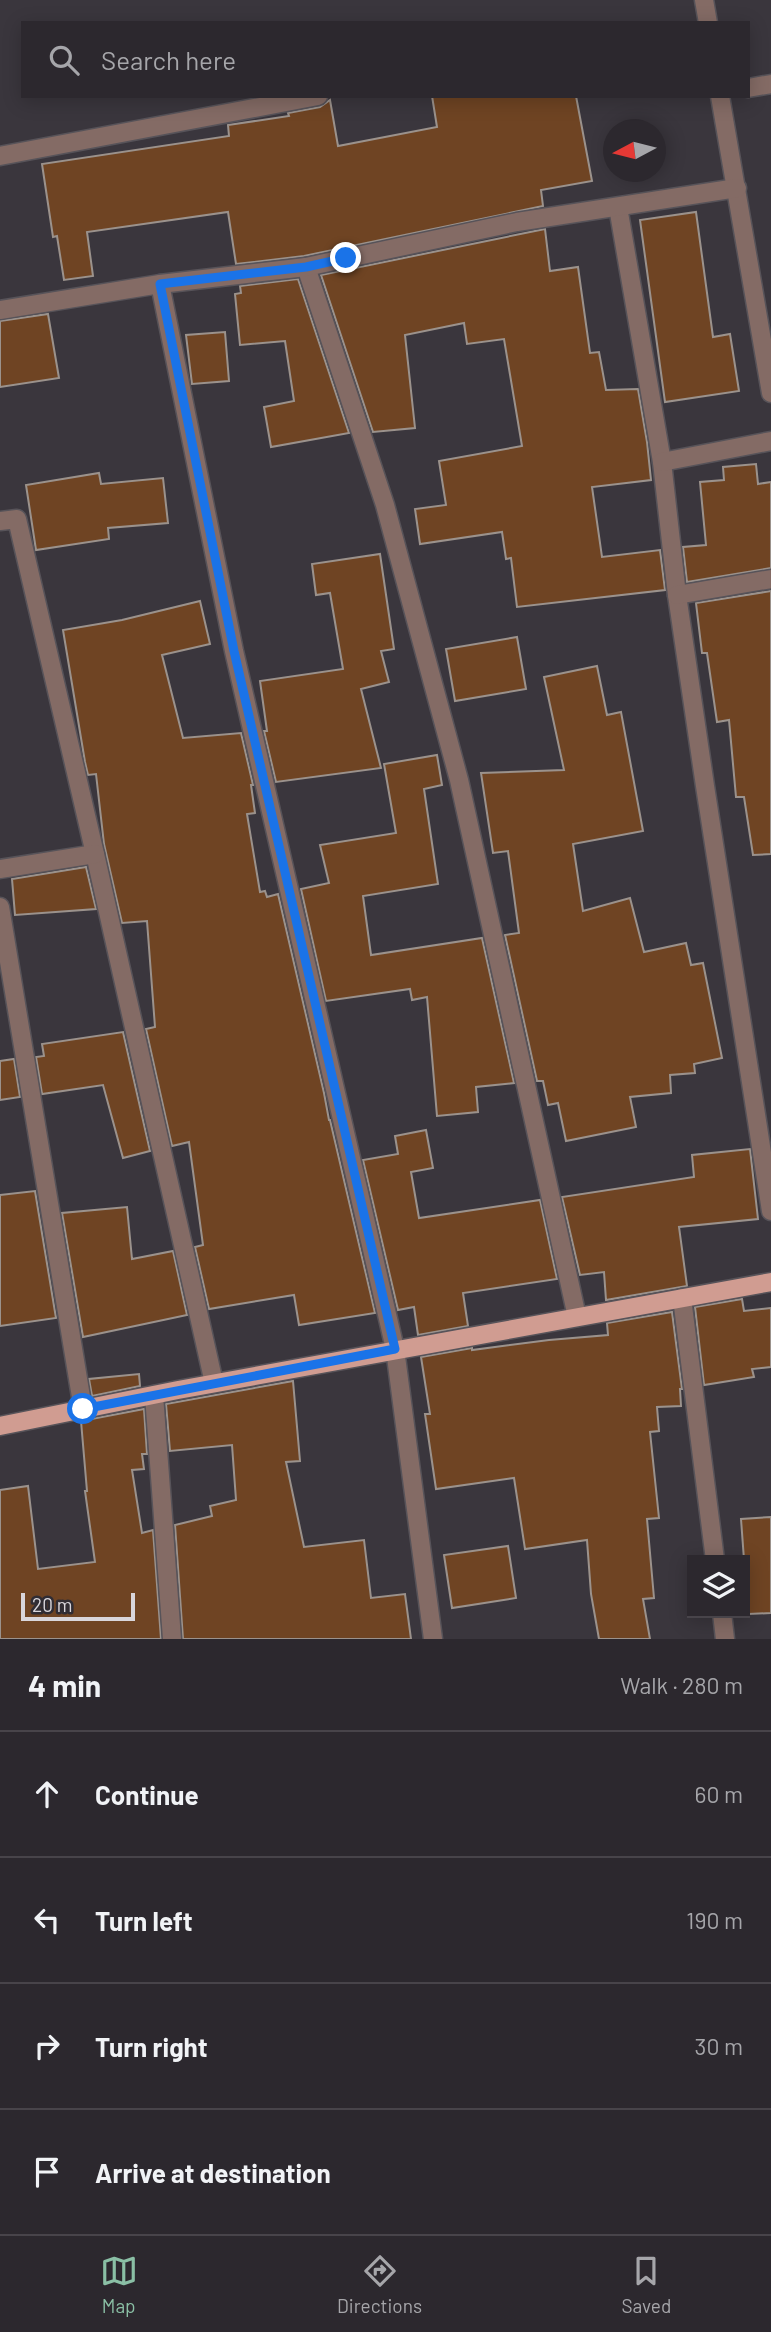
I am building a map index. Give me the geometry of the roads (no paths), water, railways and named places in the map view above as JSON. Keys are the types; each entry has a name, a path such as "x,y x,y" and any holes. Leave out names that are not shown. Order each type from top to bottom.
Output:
{"main road":[{"path":"0,1426 395,1349 771,1282"}],"street":[{"path":"704,0 708,21"},
{"path":"750,89 771,84"},
{"path":"0,156 307,98"},
{"path":"720,98 771,393"},
{"path":"0,310 160,284 306,267 517,222 737,188"},
{"path":"618,207 662,462 677,595 771,1211"},
{"path":"306,267 384,505 459,780 577,1317"},
{"path":"160,284 234,651 395,1349 433,1639"},
{"path":"662,462 771,441"},
{"path":"0,521 17,519 214,1383"},
{"path":"677,595 771,579"},
{"path":"0,869 95,853"},
{"path":"0,907 83,1409"},
{"path":"682,1298 714,1555"},
{"path":"153,1395 172,1639"},
{"path":"723,1618 725,1639"}]}
